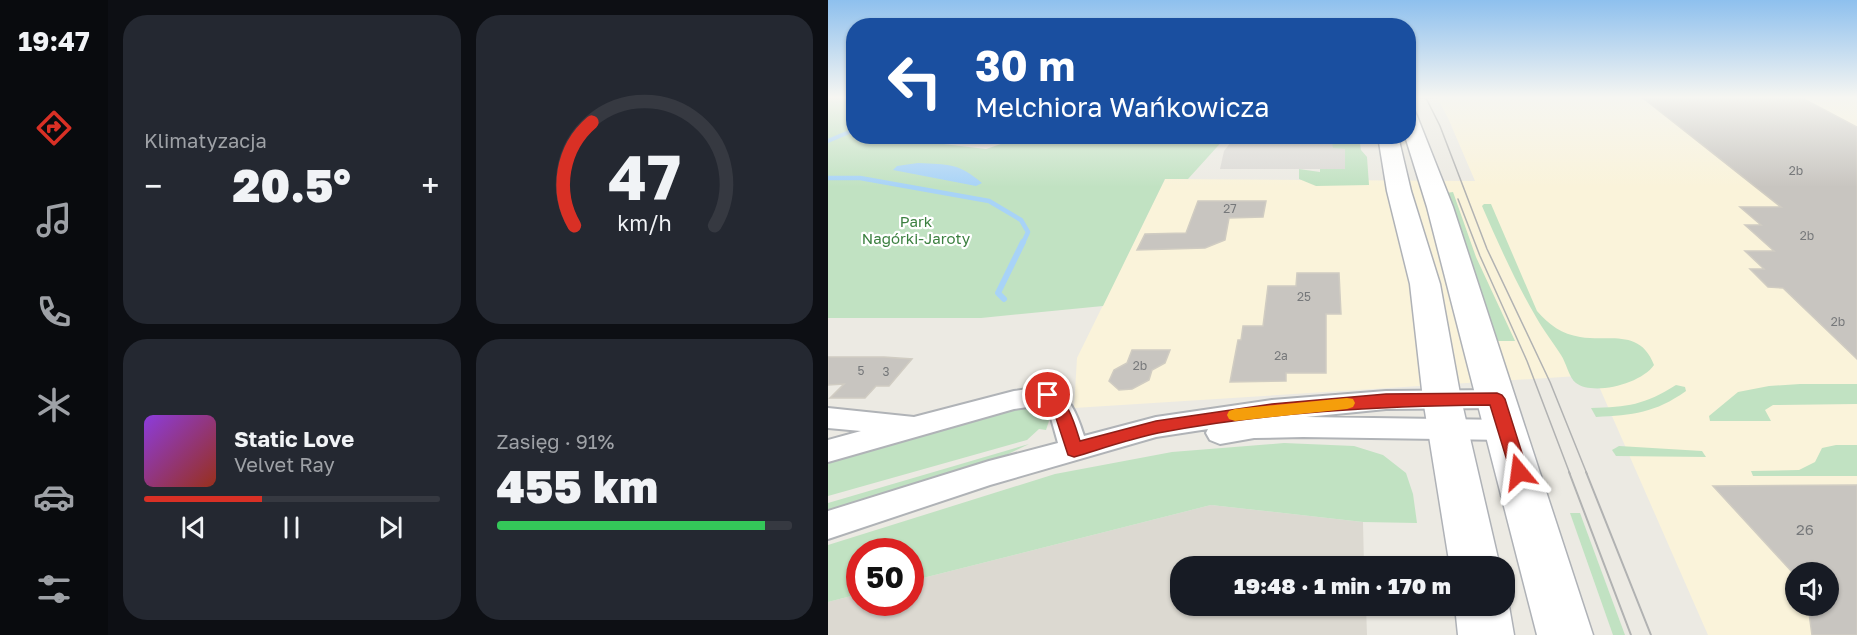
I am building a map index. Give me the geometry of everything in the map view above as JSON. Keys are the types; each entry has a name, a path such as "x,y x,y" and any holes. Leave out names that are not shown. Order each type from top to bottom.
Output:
{"main road":[{"path":"1416,139 1440,207 1502,414 1564,635"},
{"path":"1390,144 1399,190 1425,284 1446,414 1473,556"},
{"path":"1483,616 1486,635"}],"street":[{"path":"828,451 1014,400 1048,395 1064,416 1074,450"},
{"path":"828,525 989,473 1074,450 1254,428 1446,414 1502,414"},
{"path":"828,418 889,422 917,427"}],"shaded area":[{"path":"1452,128 1857,128 1857,635 1708,635 1594,375 1074,408 1077,358 1165,179 1475,181"},
{"path":"1229,144 1355,144 1360,169 1220,169 1224,151"},
{"path":"1211,505 1363,522 1364,556 1170,556 1170,616 1366,616 1367,635 828,635 828,602 846,597 846,616 924,616 924,578"}],"green space":[{"name":"Park Nagórki-Jaroty","path":"828,128 846,128 846,144 943,144 986,149 1001,144 1220,144 1188,179 1165,179 1103,306 981,318 828,318"},
{"path":"1332,144 1360,144 1361,150 1367,157 1369,185 1316,186 1299,179 1299,169 1320,172 1320,169 1345,169 1345,149 1333,148"},
{"path":"1453,192 1476,257 1515,341 1496,341 1446,193"},
{"path":"1491,204 1537,311 1551,325 1573,336 1632,341 1648,353 1654,365 1648,372 1639,378 1605,388 1584,387 1574,381 1563,358 1539,322 1514,276 1482,206"},
{"path":"1857,384 1857,404 1773,405 1765,410 1771,421 1710,421 1709,416 1738,392 1769,386"},
{"path":"1676,385 1685,387 1686,391 1664,404 1643,412 1596,417 1591,408 1635,404"},
{"path":"1023,404 1039,405 1045,408 1049,421 1046,430 1039,429 1027,440 828,496 828,461"},
{"path":"1284,443 1354,446 1383,455 1406,473 1413,494 1417,523 1363,522 1211,505 924,578 924,538 850,538 1055,474 1172,452"},
{"path":"1029,444 1004,456 828,513 828,503"},
{"path":"1857,445 1857,476 1753,476 1751,471 1799,470 1815,462 1822,448"},
{"path":"1619,446 1702,451 1706,457 1616,456 1612,450"},
{"path":"1570,513 1580,513 1625,635 1613,635"},
{"path":"846,539 846,597 828,602 828,545"}],"water":[{"path":"918,163 959,168 982,183 976,186 893,170 897,166"}],"building":[{"path":"1681,128 1857,128 1857,359 1783,288 1768,287 1750,269 1764,269 1745,251 1774,251 1745,225 1761,225 1740,207 1781,207"},
{"path":"1198,201 1266,201 1263,217 1229,218 1225,240 1205,248 1137,250 1145,234 1186,233"},
{"path":"1297,273 1339,273 1341,314 1326,314 1326,373 1286,373 1286,381 1230,382 1243,326 1263,326 1268,286 1296,286"},
{"path":"1132,350 1170,350 1165,363 1152,370 1149,380 1132,389 1119,390 1109,381 1114,370 1127,363"},
{"path":"828,357 912,359 889,386 876,386 865,398 830,398 844,384 828,385"},
{"path":"1857,485 1857,635 1812,635 1809,616 1839,616 1839,562 1785,562 1785,564 1713,486"}],"waterway":[{"path":"828,141 846,133"},
{"path":"828,178 860,178 989,201 1021,220 1028,232 1023,243"},
{"path":"1004,299 998,293 1023,242"}],"tram line":[{"path":"1441,128 1487,249 1550,382 1587,474"},
{"path":"1458,199 1480,256 1527,361 1570,474"},
{"path":"1569,472 1631,635"},
{"path":"1586,472 1651,635"}],"slow traffic":[{"path":"1235,415 1347,403"}],"route":[{"path":"1048,395 1064,416 1070,430 1074,450 1156,427 1272,410 1386,400 1497,399 1519,472"}]}
